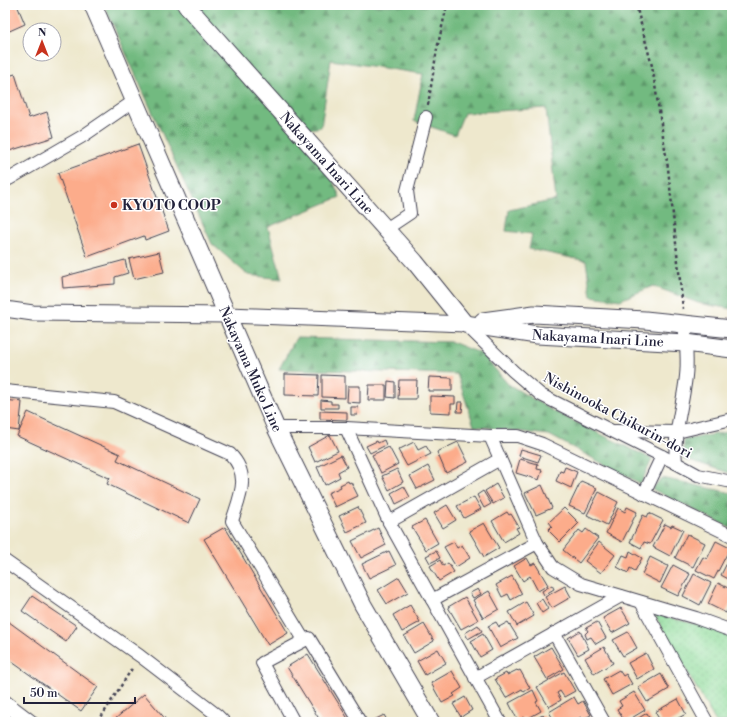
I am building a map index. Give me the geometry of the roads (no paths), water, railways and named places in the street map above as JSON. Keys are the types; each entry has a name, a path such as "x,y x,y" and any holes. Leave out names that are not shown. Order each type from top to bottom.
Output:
{"main road":[{"name":"Nakayama Muko Line","path":"93,5 276,428 363,604 431,722"},
{"name":"Nakayama Inari Line","path":"186,5 415,262 465,324 537,335 686,343 732,349"},
{"name":"Nakayama Inari Line","path":"465,324 534,314 645,320 732,329"}],"street":[{"path":"5,180 10,179 83,136 134,101"},
{"path":"386,229 410,213 407,191 426,117"},
{"path":"5,309 33,313 228,315 465,324"},
{"name":"Nishinooka Chikurin-dori","path":"465,324 513,371 541,395 698,475 732,482"},
{"path":"676,463 675,447 686,377 688,354 684,324"},
{"path":"5,391 114,402 230,454 238,462 242,471 240,495 232,521 304,640"},
{"path":"612,431 677,432 732,418"},
{"path":"276,428 346,428 490,436 518,436 542,444 732,536"},
{"path":"346,428 389,522 500,722"},
{"path":"490,436 537,543 553,567 580,584 696,618 732,631"},
{"path":"644,494 662,456"},
{"path":"389,522 500,459"},
{"path":"432,600 537,543"},
{"path":"5,561 140,656 224,722"},
{"path":"475,678 621,596"},
{"path":"641,602 707,722"},
{"path":"554,633 604,722"},
{"path":"294,722 262,663 309,638 360,722"},
{"path":"5,703 30,722"}],"place":[{"name":"KYOTO COOP","path":"114,205"}]}
